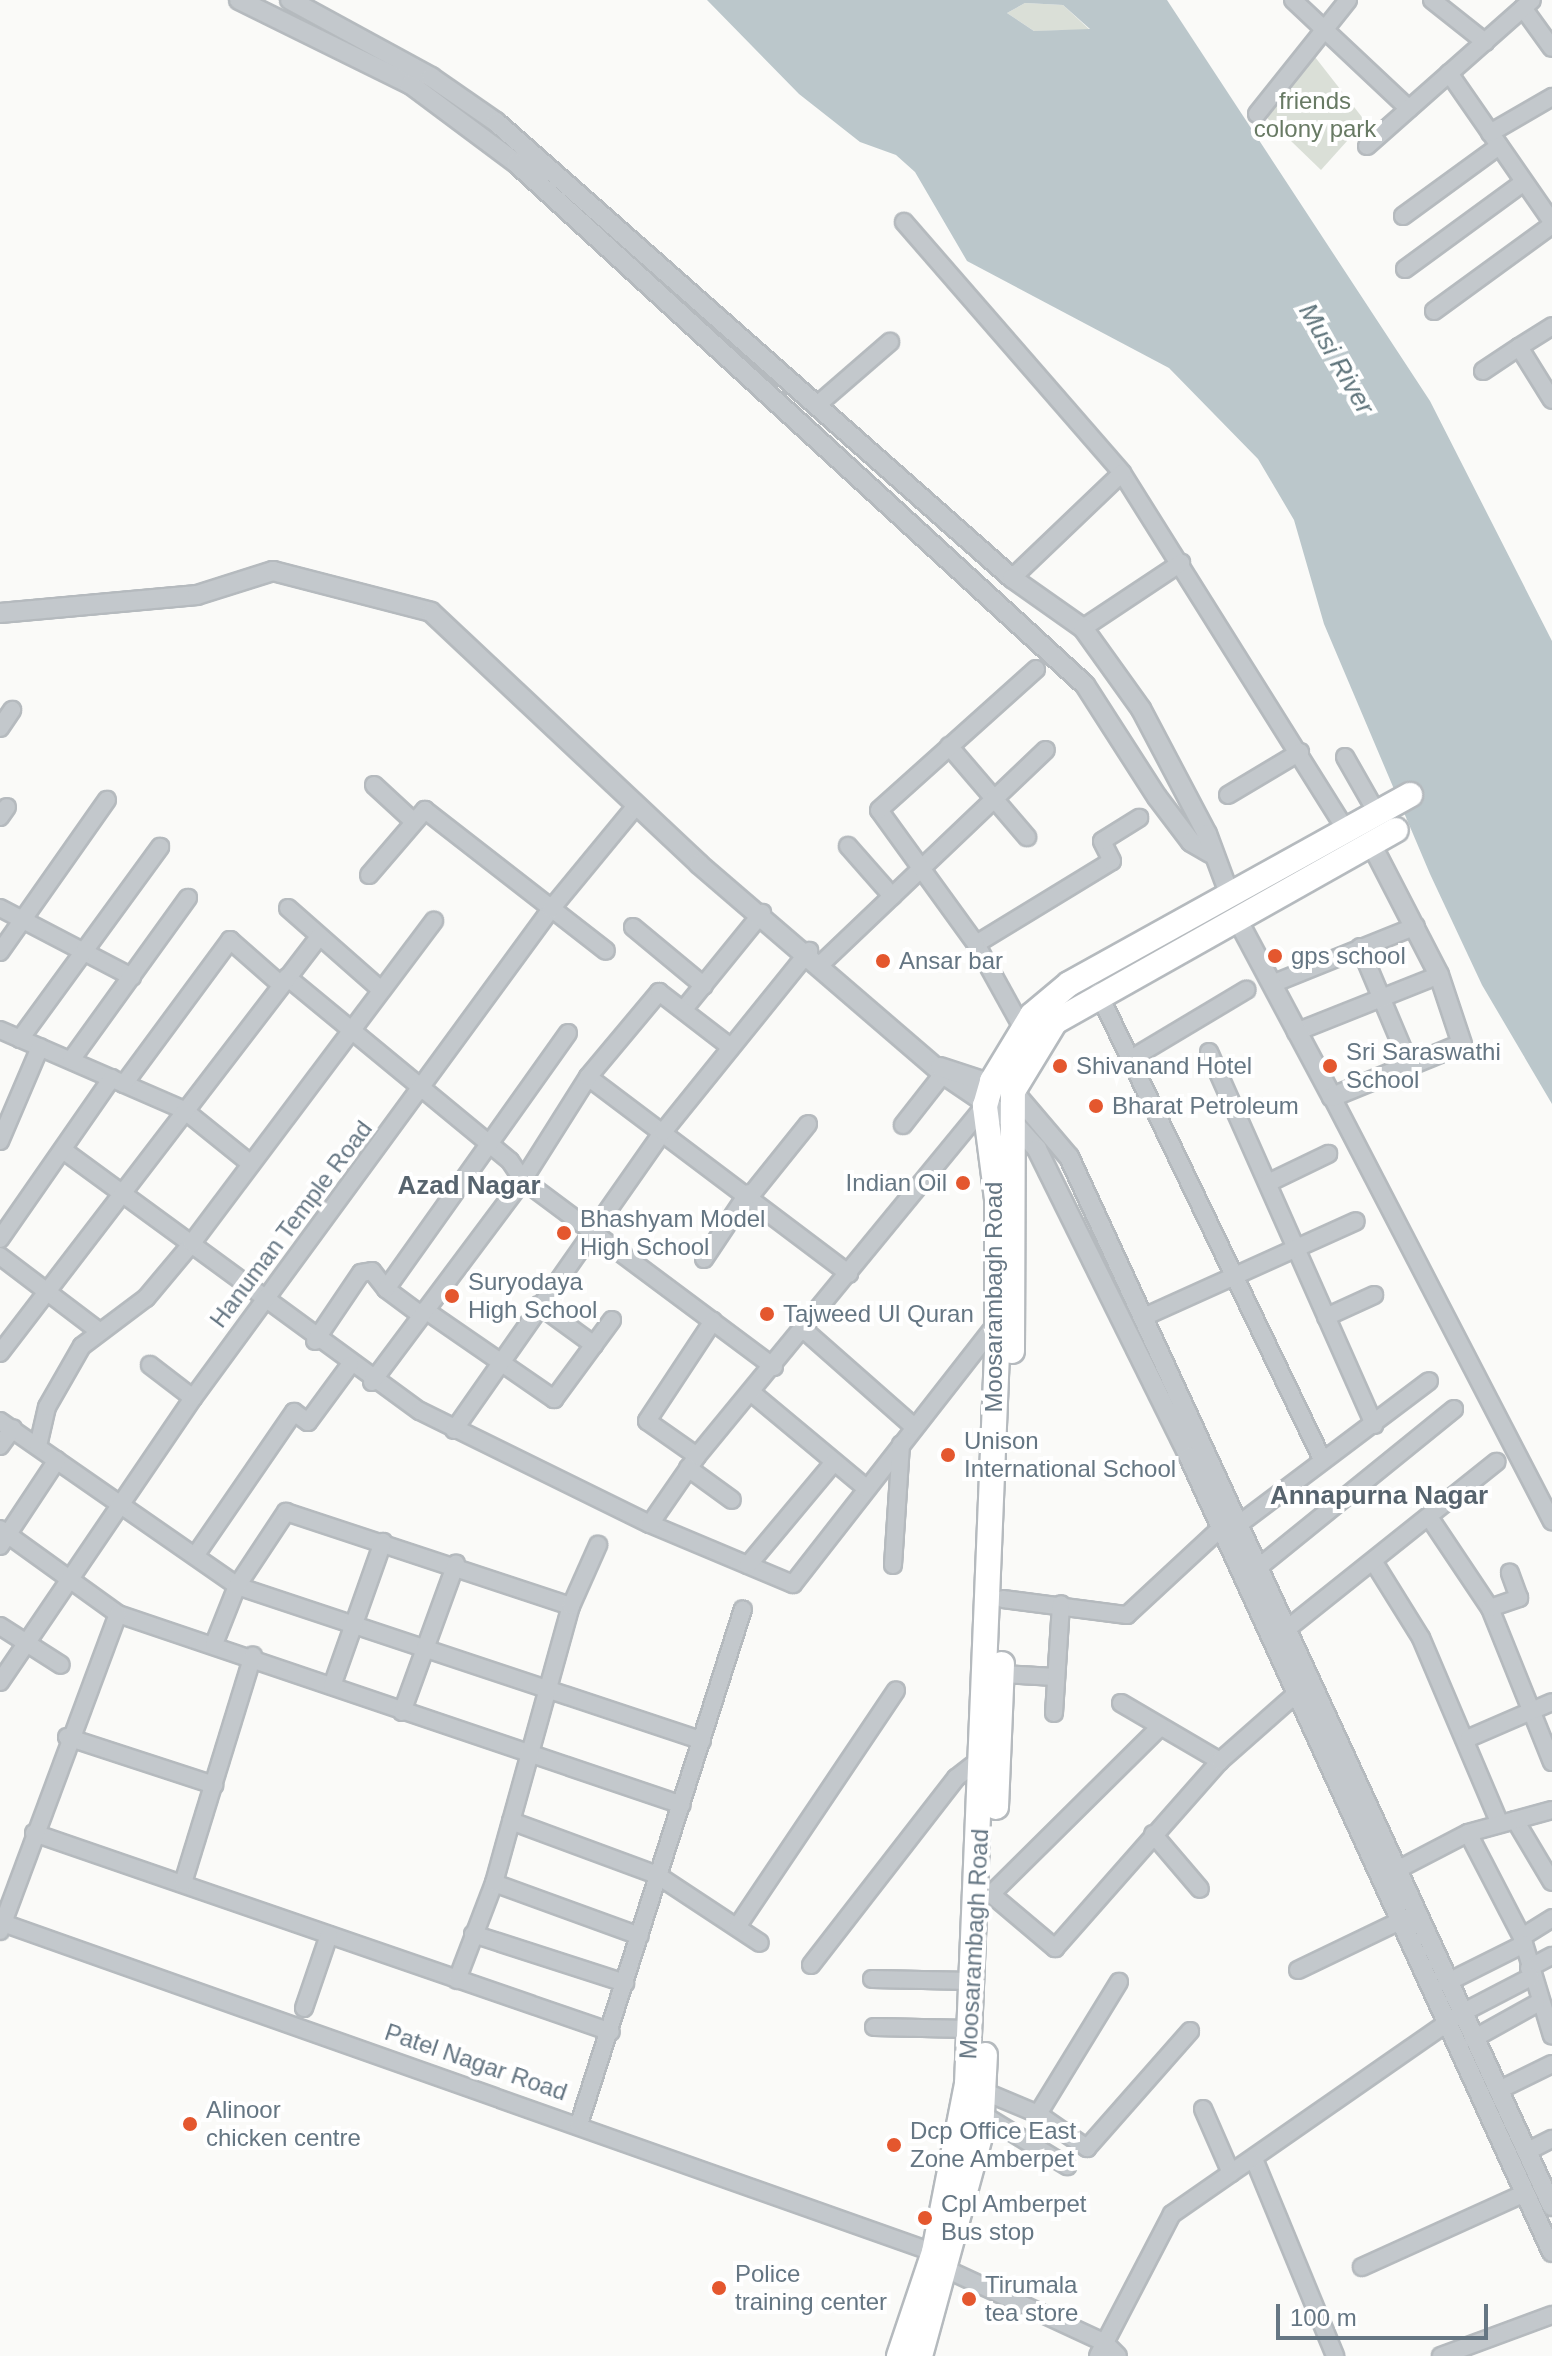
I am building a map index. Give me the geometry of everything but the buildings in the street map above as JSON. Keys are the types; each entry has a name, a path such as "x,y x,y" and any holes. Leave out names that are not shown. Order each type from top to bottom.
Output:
{"main road":[{"name":"Moosarambagh Road","path":"899,2356 944,2260 964,2123 973,1981 997,1323 997,1199 985,1106 1055,1022 1347,831 1410,795"},
{"name":"Moosarambagh Road","path":"920,2356 983,2103 1002,1674 1014,1297 1011,1120 1003,1086 1023,1029 1092,968 1372,845 1396,830"}],"street":[{"path":"239,0 410,84 516,163 1085,685 1174,820 1210,853"},
{"path":"290,0 418,69 496,122 1012,578 1083,628 1119,670 1207,834 1210,853 1233,906 1296,1032 1552,1521"},
{"path":"1293,0 1326,26 1409,109"},
{"path":"1257,114 1348,0"},
{"path":"1432,0 1485,42"},
{"path":"1367,146 1527,4 1552,48"},
{"path":"1434,311 1552,223 1449,73"},
{"path":"1403,216 1552,97"},
{"path":"1405,269 1524,182"},
{"path":"904,222 1122,473 1347,831"},
{"path":"1483,371 1552,326"},
{"path":"816,406 890,342"},
{"path":"1519,347 1552,400"},
{"path":"1012,578 1122,473"},
{"path":"1083,628 1181,563"},
{"path":"0,613 197,595 273,571 431,612 636,806 816,957 942,1070 985,1106 1011,1120 1037,1149 1220,1529 1400,1921 1453,2020 1552,2252"},
{"path":"1023,1029 976,944 923,866 879,810 1036,669"},
{"path":"0,728 12,710"},
{"path":"949,746 997,797 1027,837"},
{"path":"454,1430 539,1305 729,1046 816,957 892,896 1046,750"},
{"path":"1228,795 1300,752"},
{"path":"1345,757 1377,813"},
{"path":"374,785 413,821"},
{"path":"0,952 107,800"},
{"name":"Hanuman Temple Road","path":"0,1682 193,1398 264,1300 551,909 636,806"},
{"path":"369,875 425,810 606,951"},
{"path":"976,944 1112,861 1102,841 1139,818"},
{"path":"1332,1097 1462,1044 1439,975 1372,845"},
{"path":"848,846 892,896"},
{"path":"20,1039 90,950 160,847"},
{"path":"71,1060 188,898"},
{"path":"0,908 90,950 132,977"},
{"path":"288,908 380,989"},
{"path":"684,1009 762,913"},
{"path":"0,1256 96,1329 118,1326 192,1243 351,1027 434,921"},
{"path":"1272,984 1416,926"},
{"path":"633,927 704,986"},
{"path":"0,1353 319,937"},
{"path":"0,1239 118,1081 230,940 351,1027 487,1142 523,1180 774,1367"},
{"path":"1360,947 1410,1066"},
{"path":"1296,1032 1439,975"},
{"path":"1134,1057 1246,990"},
{"path":"372,1382 523,1180 588,1077 659,992 729,1046"},
{"path":"1098,992 1134,1057 1232,1273 1322,1459"},
{"path":"0,1030 184,1110 251,1164"},
{"path":"386,1289 487,1142 568,1033"},
{"path":"0,1141 40,1047"},
{"path":"1209,1052 1374,1425"},
{"path":"942,1070 1003,1086 1069,1157 1242,1522 1259,1567 1446,1983 1453,2020 1473,2039 1552,2206"},
{"path":"903,1125 942,1070"},
{"path":"588,1077 749,1194 849,1274"},
{"path":"650,1524 693,1462 985,1106"},
{"path":"704,1259 749,1194 808,1124"},
{"path":"67,1153 192,1243 372,1382 454,1430 650,1524 793,1584 997,1323"},
{"path":"1268,1183 1328,1154"},
{"path":"1146,1316 1232,1273 1356,1221"},
{"path":"315,1341 361,1273 372,1271 386,1289 554,1399 612,1320"},
{"path":"1326,1317 1374,1295"},
{"path":"539,1305 594,1345"},
{"path":"713,1321 647,1421 732,1500"},
{"path":"38,1446 47,1407 96,1329"},
{"path":"803,1329 914,1427"},
{"path":"150,1365 193,1398"},
{"path":"195,1556 294,1412 308,1422 350,1365"},
{"path":"1242,1522 1429,1381"},
{"path":"752,1393 866,1488"},
{"path":"1259,1567 1454,1409"},
{"path":"0,1446 6,1424 123,1502 237,1586 702,1741"},
{"path":"893,1565 902,1443"},
{"path":"57,1460 3,1536 71,1577 118,1614 253,1656 402,1712 682,1805"},
{"path":"748,1565 834,1462"},
{"path":"1287,1629 1431,1520 1496,1462"},
{"path":"214,1644 237,1586 286,1512 456,1564 571,1606"},
{"path":"1431,1520 1490,1608 1534,1709 1552,1762"},
{"path":"1003,1599 1061,1604 1127,1615 1220,1529"},
{"path":"332,1686 349,1623 383,1542"},
{"path":"457,1980 494,1883 532,1757 571,1606 598,1545"},
{"path":"402,1712 456,1564"},
{"path":"1375,1564 1469,1738 1507,1821 1552,1882"},
{"path":"1490,1608 1519,1598 1510,1573"},
{"path":"1054,1713 1061,1604"},
{"path":"579,2124 611,2032 657,1875 743,1609"},
{"path":"1,1926 67,1737 118,1614"},
{"path":"0,1626 61,1665"},
{"path":"183,1883 253,1656"},
{"path":"1002,1674 1055,1677"},
{"path":"737,1927 896,1690"},
{"path":"1160,1727 991,1894 1055,1948 1220,1761 1297,1693"},
{"path":"1469,1738 1552,1702"},
{"path":"1121,1703 1220,1761"},
{"path":"67,1737 214,1785"},
{"path":"811,1965 956,1778 982,1758"},
{"path":"1395,1871 1468,1833 1552,1810"},
{"path":"511,1821 657,1875 760,1943"},
{"path":"34,1833 611,2032"},
{"path":"1468,1833 1523,1940 1530,1972 1552,2036"},
{"path":"1153,1834 1200,1889"},
{"path":"494,1883 640,1936"},
{"path":"1446,1983 1523,1940 1552,1918"},
{"path":"1298,1970 1400,1921"},
{"name":"Patel Nagar Road","path":"1,1926 579,2124 944,2260 1102,2349"},
{"path":"473,1934 625,1983"},
{"path":"304,2008 329,1935"},
{"path":"1118,2356 1102,2349 1172,2214 1453,2020 1552,1956"},
{"path":"872,1979 973,1981"},
{"path":"1038,2114 1119,1982"},
{"path":"1473,2039 1543,2007"},
{"path":"874,2027 970,2029"},
{"path":"983,2103 1038,2114 1087,2148 1190,2031"},
{"path":"1499,2090 1552,2064"},
{"path":"983,2103 1067,2166"},
{"path":"1203,2109 1231,2173"},
{"path":"1526,2152 1552,2139"},
{"path":"1254,2159 1335,2356"},
{"path":"1362,2267 1525,2193"},
{"path":"1441,2356 1552,2315"}],"green space":[{"path":"1025,3 1063,5 1090,30 1034,31 1007,13"},
{"name":"friends colony park","path":"1315,57 1365,121 1321,170 1266,117"}],"water":[{"name":"Musi River","path":"707,0 1167,0 1430,401 1552,641 1552,1104 1482,985 1430,874 1324,624 1294,520 1258,459 1169,368 967,261 915,172 896,155 860,142 799,94","holes":["1025,3 1063,5 1090,29 1034,31 1007,13"]}],"place":[{"name":"gps school","path":"1275,956"},
{"name":"Ansar bar","path":"883,961"},
{"name":"Shivanand Hotel","path":"1060,1066"},
{"name":"Sri Saraswathi School","path":"1330,1066"},
{"name":"Bharat Petroleum","path":"1096,1106"},
{"name":"Indian Oil","path":"963,1183"},
{"name":"Bhashyam Model High School","path":"564,1233"},
{"name":"Suryodaya High School","path":"452,1296"},
{"name":"Tajweed Ul Quran","path":"767,1314"},
{"name":"Unison International School","path":"948,1455"},
{"name":"Alinoor chicken centre","path":"190,2124"},
{"name":"Dcp Office East Zone Amberpet","path":"894,2145"},
{"name":"Cpl Amberpet Bus stop","path":"925,2218"},
{"name":"Police training center","path":"719,2288"},
{"name":"Tirumala tea store","path":"969,2299"}],"district":[{"name":"Azad Nagar","path":"469,1186"},
{"name":"Annapurna Nagar","path":"1379,1496"}]}
